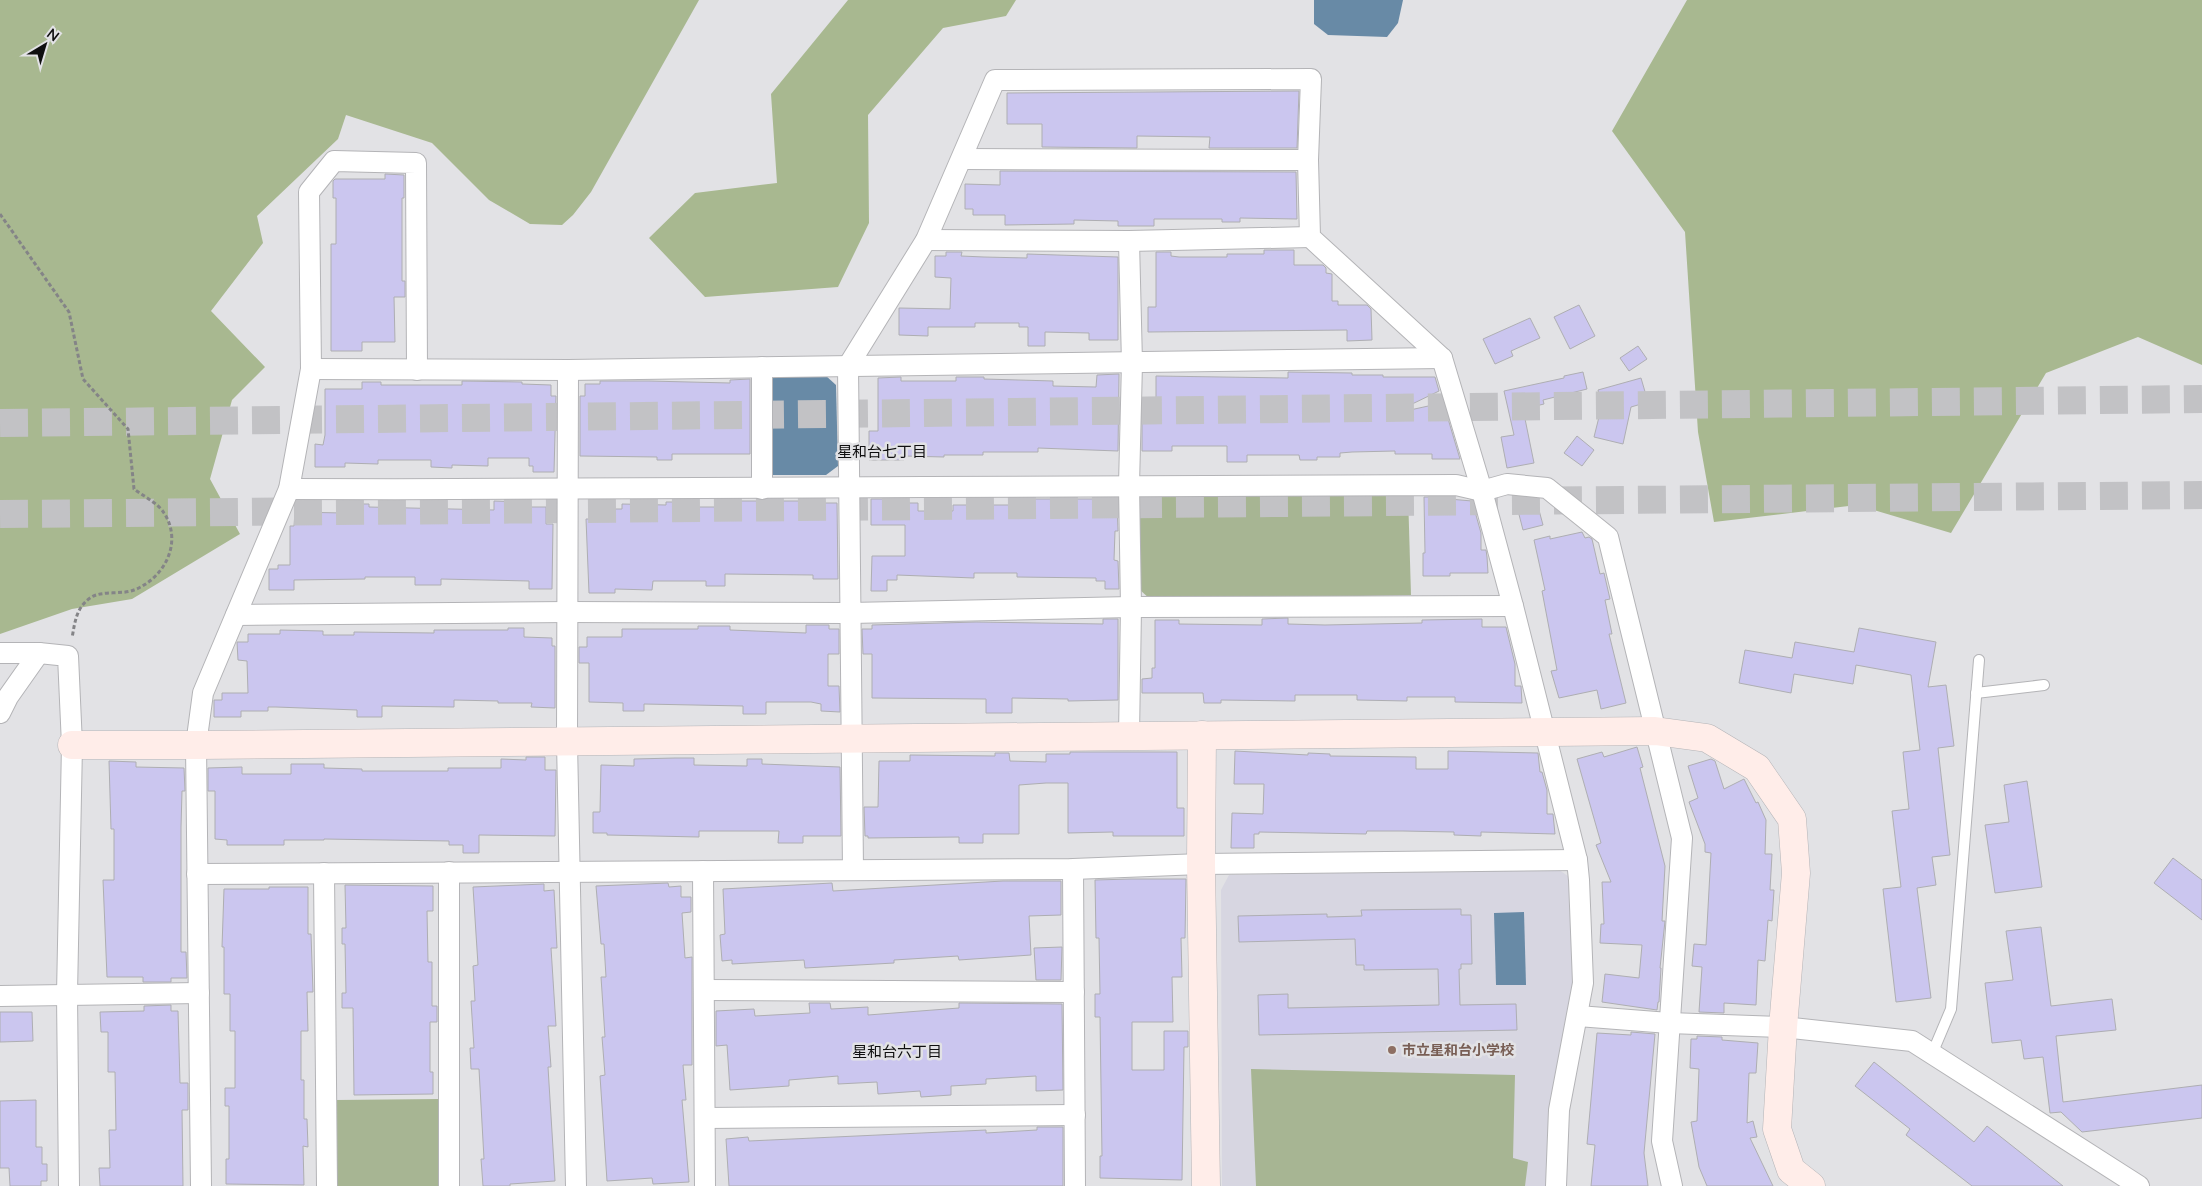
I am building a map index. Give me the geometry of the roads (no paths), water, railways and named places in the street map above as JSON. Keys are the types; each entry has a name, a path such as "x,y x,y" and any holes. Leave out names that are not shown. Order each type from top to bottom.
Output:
{"street":[{"path":"854,870 848,366 926,240 995,80 1311,79 1308,160 1310,237"},
{"path":"962,159 1308,160"},
{"path":"201,1186 196,745 203,693 288,489 311,369 309,192 334,161 416,163 417,370"},
{"path":"926,240 1129,241 1310,237 1442,358 1482,492 1513,606 1577,860 1580,880 1583,984 1559,1110 1556,1186"},
{"path":"1129,241 1132,363 1129,485 1131,607 1129,736"},
{"path":"311,369 568,370 1442,358"},
{"path":"762,367 762,489"},
{"path":"568,370 567,742 576,1186"},
{"path":"288,489 568,490 849,489 1129,485 1456,485 1482,492 1507,484 1547,488 1608,537 1682,838 1662,1141 1672,1186"},
{"path":"236,615 568,612 850,613 1131,607 1513,606"},
{"path":"0,653 39,653 68,656 72,744 67,994 69,1186"},
{"path":"0,713 8,697 39,653"},
{"path":"72,744 196,745 567,742 1202,734 1655,731 1707,738 1758,768 1792,819 1796,873 1783,1027 1777,1129 1791,1170 1811,1186"},
{"path":"1202,734 1201,864 1206,1186"},
{"path":"197,874 1074,868 1201,864 1577,860"},
{"path":"1074,868 1075,1186"},
{"path":"703,870 705,1186"},
{"path":"449,872 449,1186"},
{"path":"324,873 327,1186"},
{"path":"704,990 1074,992"},
{"path":"0,996 199,993"},
{"path":"1578,1016 1669,1023 1783,1027 1912,1041 2138,1186"},
{"path":"705,1118 1075,1115"}],"lane":[{"path":"1932,1054 1951,1009 1979,660"},
{"path":"1976,693 2044,685"}],"water":[{"path":"1314,0 1403,0 1398,23 1387,37 1328,35 1314,24"},
{"path":"825,375 836,385 838,466 826,475 769,475 768,377"},
{"path":"1524,912 1526,985 1496,985 1494,913"}],"tunnel":[{"path":"0,423 2202,399"},
{"path":"0,514 2202,495"}],"place":[{"name":"市立星和台小学校","path":"1392,1050"}],"district":[{"name":"星和台七丁目","path":"882,452"},
{"name":"星和台六丁目","path":"897,1052"}]}
